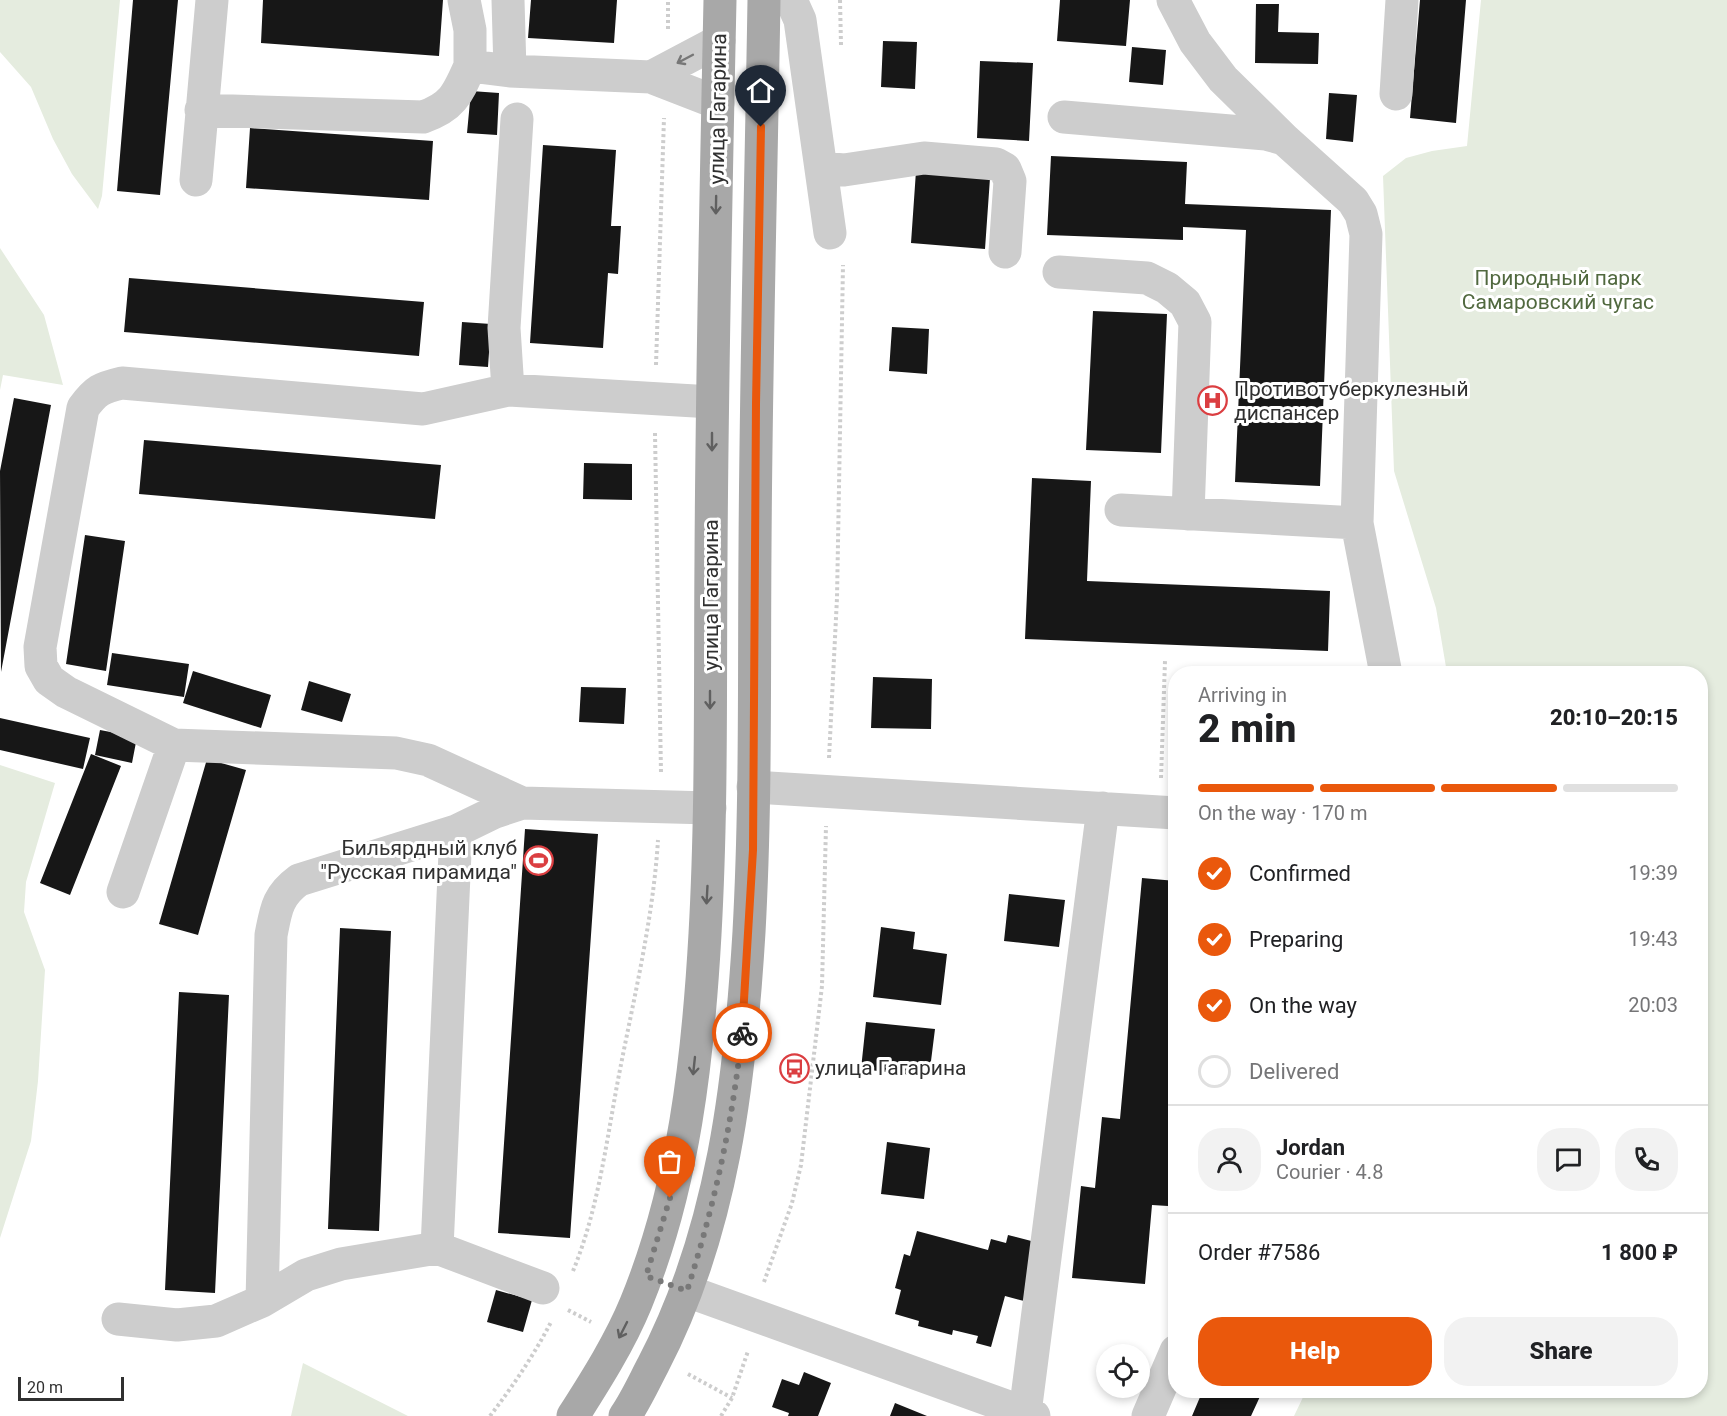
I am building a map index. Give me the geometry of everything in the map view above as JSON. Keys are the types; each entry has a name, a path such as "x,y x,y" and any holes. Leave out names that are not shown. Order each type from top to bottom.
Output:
{"main road":[{"name":"улица Гагарина","path":"573,1416 593,1385 635,1306 665,1220 692,1085 700,1008 710,846 712,402 720,0"},
{"name":"улица Гагарина","path":"625,1416 674,1325 706,1232 723,1163 735,1092 744,1014 753,850 756,404 764,0"},
{"path":"719,41 763,42"},
{"path":"712,402 756,404"},
{"path":"710,797 753,787"},
{"path":"646,1276 687,1291"}],"lane":[{"path":"196,180 212,0"},
{"path":"201,110 423,117 440,112 456,97 470,66 470,30 464,0"},
{"path":"508,0 510,72"},
{"path":"791,0 800,20 830,233"},
{"path":"1173,0 1196,42 1223,79 1284,139 1353,201 1361,214 1366,234 1357,523 1384,666"},
{"path":"1396,94 1402,0"},
{"path":"661,77 719,41"},
{"path":"470,66 510,72 661,77 718,103"},
{"path":"1064,117 1266,134 1284,139"},
{"path":"508,390 504,328 517,119"},
{"path":"821,168 844,170 924,158 996,164 1005,169 1010,181 1005,252"},
{"path":"1059,272 1147,278 1167,288 1185,303 1195,322 1188,514"},
{"path":"522,803 428,760 396,753 174,745 66,692 49,680 41,666 40,647 83,408 94,392 122,383 423,409 508,390 712,402"},
{"path":"1121,510 1357,523"},
{"path":"123,892 174,745"},
{"path":"753,787 1168,812"},
{"path":"262,1301 272,934 277,909 286,889 299,880 456,831 495,812 522,803 660,807 710,797"},
{"path":"687,1291 1030,1414 1103,808"},
{"path":"437,1248 456,831"},
{"path":"118,1319 177,1325 216,1321 262,1301 306,1275 341,1264 437,1248 549,1302"},
{"path":"1148,1416 1168,1370"}],"path":[{"path":"572,1274 584,1244 594,1203 640,965 657,855 662,749 656,399 661,77 668,0"},
{"path":"840,0 841,57"},
{"path":"828,761 837,598 843,264"},
{"path":"1165,661 1168,812"},
{"path":"761,1291 792,1203 802,1156 822,986 826,818"},
{"path":"490,1416 539,1345 549,1302"},
{"path":"720,1416 732,1398 746,1361"}],"green space":[{"path":"0,0 120,0 102,196 98,209 72,174 53,139 31,87 0,52"},
{"name":"Природный парк Самаровский чугас","path":"1481,0 1727,0 1727,1416 1294,1416 1303,1398 1708,1398 1708,666 1446,666 1436,608 1394,471 1383,176 1406,158 1432,151 1467,146"},
{"path":"0,248 44,315 63,385 3,375 0,390"},
{"path":"0,765 55,783 26,882 24,912 45,970 38,1081 31,1141 0,1238"},
{"path":"303,1363 408,1416 291,1416"}],"building":[{"path":"133,0 178,0 160,195 117,191"},
{"path":"263,0 443,0 439,56 261,43"},
{"path":"531,0 617,0 614,43 528,38"},
{"path":"1060,0 1130,0 1126,46 1057,41"},
{"path":"1420,0 1466,0 1456,123 1410,118"},
{"path":"1256,4 1279,4 1278,32 1319,33 1318,64 1255,63"},
{"path":"883,41 917,42 915,89 881,87"},
{"path":"1132,47 1166,50 1163,85 1129,82"},
{"path":"980,61 1033,63 1029,141 977,138"},
{"path":"471,91 499,93 497,135 467,133"},
{"path":"1329,93 1357,95 1353,142 1326,139"},
{"path":"250,128 433,141 429,200 246,188"},
{"path":"543,145 616,150 611,226 621,226 618,274 608,273 603,348 530,343"},
{"path":"1051,156 1187,162 1185,204 1331,210 1320,486 1235,482 1246,230 1183,227 1183,240 1047,235"},
{"path":"916,171 990,178 985,249 911,243"},
{"path":"129,278 424,302 419,356 124,332"},
{"path":"1093,311 1167,314 1161,453 1086,450"},
{"path":"462,322 491,324 488,367 459,365"},
{"path":"892,327 929,329 927,374 889,371"},
{"path":"14,398 51,405 1,672 0,471"},
{"path":"144,440 441,465 435,519 139,494"},
{"path":"584,463 632,464 632,500 583,499"},
{"path":"1032,478 1091,481 1087,581 1330,591 1328,651 1025,639"},
{"path":"85,535 125,541 106,671 66,664"},
{"path":"112,653 189,664 184,697 107,685"},
{"path":"193,671 271,695 261,728 183,703"},
{"path":"873,677 932,679 931,729 871,728"},
{"path":"309,681 351,694 342,722 301,710"},
{"path":"581,687 626,688 624,724 579,722"},
{"path":"0,718 90,738 83,769 0,750"},
{"path":"100,730 137,737 132,763 95,755"},
{"path":"91,754 121,766 70,895 40,883"},
{"path":"207,759 246,770 198,935 159,924"},
{"path":"525,829 598,834 570,1238 498,1233"},
{"path":"1142,878 1168,880 1168,1206 1152,1205 1145,1284 1072,1278 1081,1186 1095,1188 1102,1117 1120,1119"},
{"path":"1009,894 1065,900 1059,947 1004,941"},
{"path":"881,927 915,932 913,949 947,954 941,1005 873,997"},
{"path":"340,928 391,931 379,1231 328,1229"},
{"path":"179,992 229,995 215,1293 165,1290"},
{"path":"866,1022 935,1029 929,1077 861,1069"},
{"path":"887,1142 930,1148 924,1199 881,1194"},
{"path":"917,1231 988,1250 991,1239 1006,1243 1008,1235 1039,1243 1024,1301 1005,1296 991,1347 976,1343 978,1336 953,1330 952,1335 918,1326 919,1321 895,1314 901,1290 895,1288 904,1254 910,1256"},
{"path":"496,1290 532,1300 523,1332 487,1322"},
{"path":"804,1372 831,1383 818,1416 788,1416 789,1413 772,1407 782,1379 799,1385"},
{"path":"1200,1398 1259,1398 1251,1416 1192,1416"},
{"path":"895,1403 927,1416 890,1416"}],"way so far":[{"path":"670,1198 646,1276 687,1291 706,1232 723,1163 742,1033"}],"place":[{"name":"Противотуберкулезный диспансер","path":"1213,401"},
{"name":"Бильярдный клуб \"Русская пирамида\"","path":"538,860"},
{"name":"улица Гагарина","path":"794,1068"}],"route":[{"path":"742,1033 753,850 756,404 761,127"}]}
